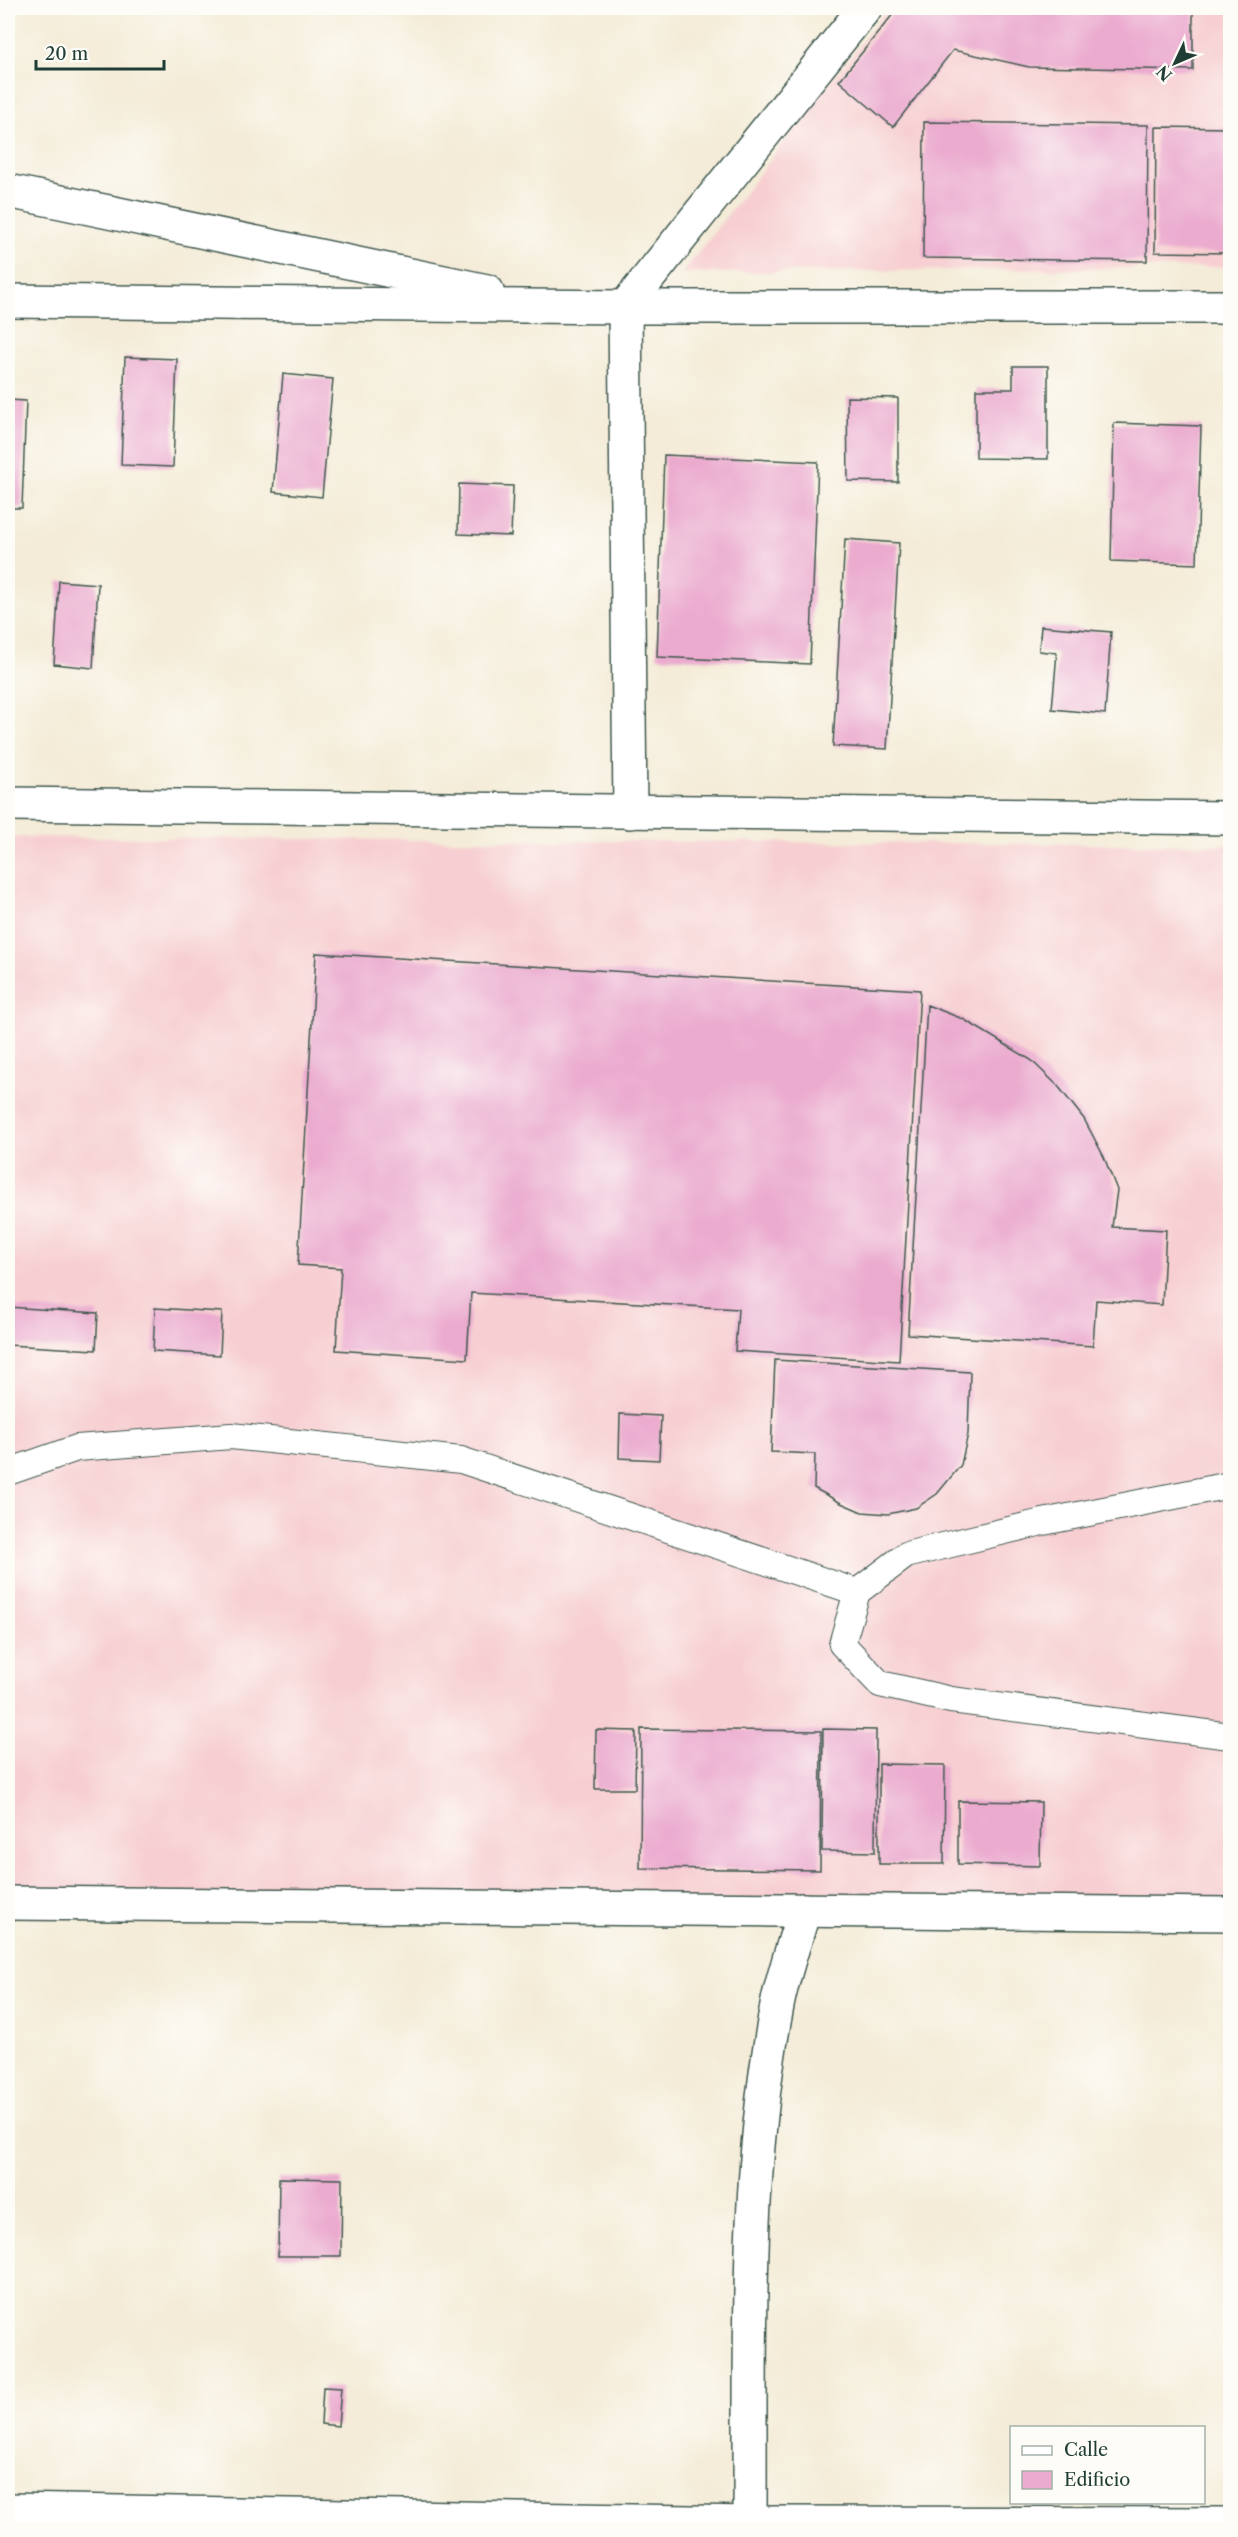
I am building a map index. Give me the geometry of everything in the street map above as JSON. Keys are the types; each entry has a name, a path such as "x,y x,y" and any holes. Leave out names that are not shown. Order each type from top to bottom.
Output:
{"street":[{"path":"630,812 625,307 865,8"},
{"path":"8,191 559,307"},
{"path":"8,301 559,307 1230,307"},
{"path":"8,804 1230,818"},
{"path":"8,1903 1230,1914"},
{"path":"750,2523 751,2275 761,2111 777,2004 804,1910"},
{"path":"8,2510 750,2523 1230,2524"}],"lane":[{"path":"8,1472 77,1448 231,1436 461,1460 857,1592"},
{"path":"1230,1485 1038,1523 906,1555 857,1592 842,1644 880,1684 951,1700 1230,1736"}],"shaded area":[{"path":"888,8 1230,8 1230,267 682,273"},
{"path":"8,837 1230,845 1230,2166 1223,1923 8,1890"}],"building":[{"path":"898,8 1193,8 1193,70 1029,67 953,50 893,127 839,81"},
{"path":"924,122 1148,125 1147,261 923,258"},
{"path":"1156,127 1230,128 1230,253 1155,252"},
{"path":"125,357 177,359 173,467 121,465"},
{"path":"1013,366 1048,366 1048,459 976,458 976,389 1013,389"},
{"path":"283,374 333,379 322,497 273,492"},
{"path":"847,397 898,398 898,482 848,481"},
{"path":"8,400 26,401 22,508 8,508"},
{"path":"1114,423 1201,426 1197,564 1111,561"},
{"path":"664,455 818,462 810,664 657,657"},
{"path":"459,484 513,486 511,536 458,534"},
{"path":"845,539 899,543 887,749 833,746"},
{"path":"59,581 98,584 93,668 54,664"},
{"path":"1041,626 1111,632 1105,714 1052,709 1057,653 1039,651"},
{"path":"316,953 920,990 899,1361 735,1351 738,1309 471,1293 467,1359 336,1350 341,1268 298,1265"},
{"path":"927,1005 963,1019 1031,1060 1058,1086 1084,1119 1104,1157 1117,1190 1112,1227 1166,1230 1162,1305 1096,1300 1093,1346 908,1334"},
{"path":"8,1307 98,1313 96,1350 8,1345"},
{"path":"155,1308 222,1312 220,1355 153,1351"},
{"path":"775,1360 970,1372 968,1434 961,1465 937,1494 916,1508 888,1514 862,1512 814,1488 815,1454 771,1452"},
{"path":"620,1414 661,1416 659,1460 619,1458"},
{"path":"641,1729 821,1731 820,1870 640,1868"},
{"path":"823,1729 876,1730 875,1852 822,1851"},
{"path":"596,1730 636,1731 635,1789 595,1789"},
{"path":"879,1764 945,1765 944,1864 879,1864"},
{"path":"958,1801 1041,1802 1040,1866 958,1864"},
{"path":"279,2178 342,2179 341,2256 278,2256"},
{"path":"323,2387 341,2388 338,2426 321,2424"}]}
